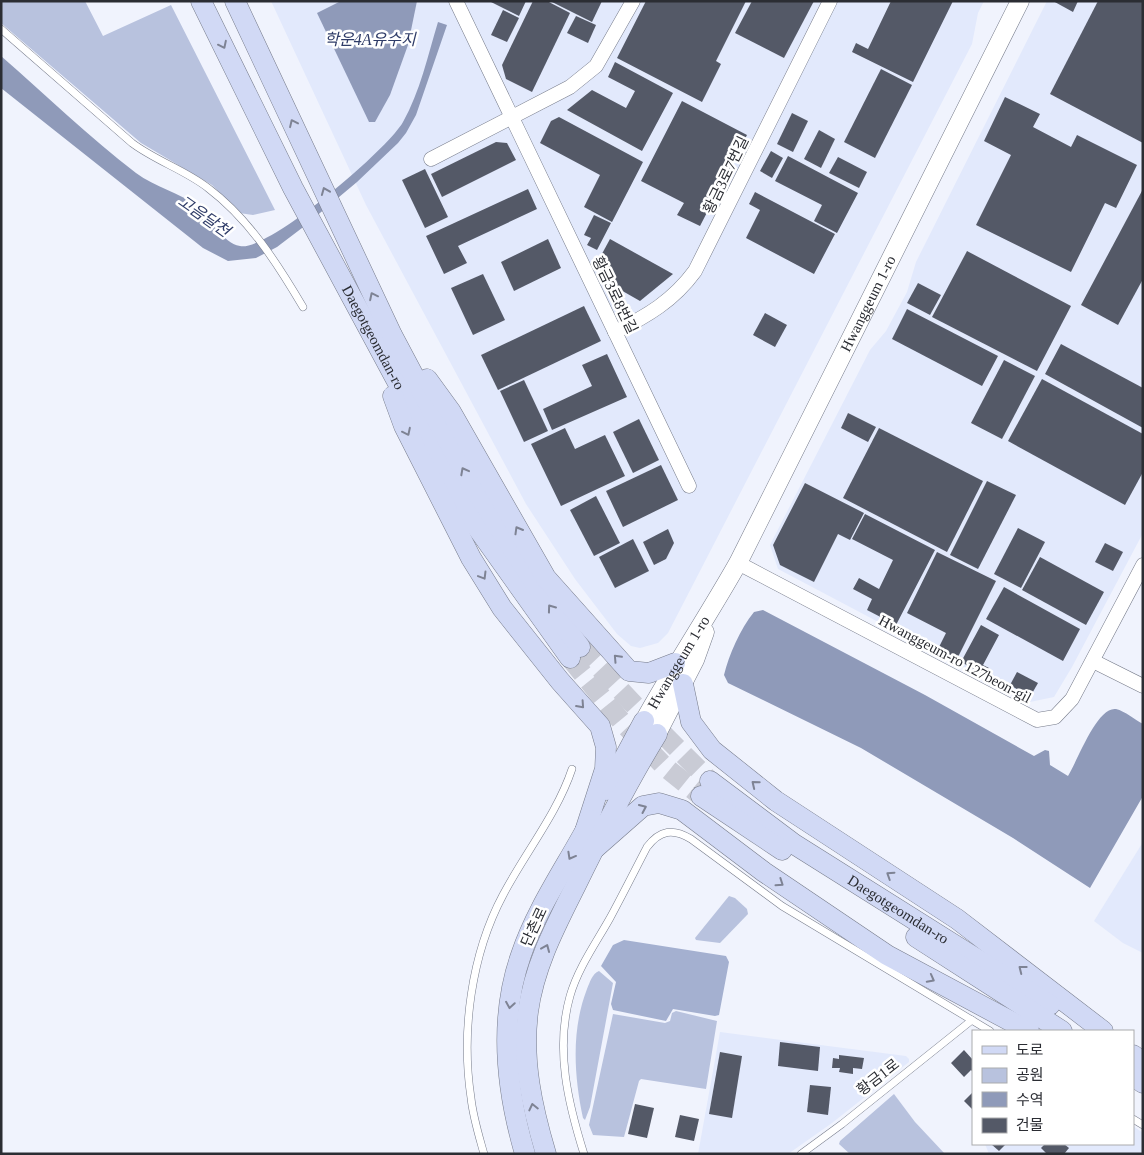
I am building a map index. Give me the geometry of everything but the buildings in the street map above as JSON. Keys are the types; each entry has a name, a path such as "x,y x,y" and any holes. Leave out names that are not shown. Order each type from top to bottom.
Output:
{"main road":[{"name":"Daegotgeomdan-ro","path":"201,1 293,188 471,519 575,652 548,604 468,480 384,320 235,1"},
{"path":"384,320 451,412 546,578 630,672 649,673 675,663"},
{"path":"373,337 404,426 472,558 502,608 560,681 600,726 606,747 605,769 585,831"},
{"path":"683,684 691,722 712,750 776,801 956,919 1101,1030"},
{"name":"단촌로","path":"525,1154 512,1101 507,1069 507,1024 515,976 528,937 585,831 650,727"},
{"name":"단촌로","path":"546,1154 528,1084 526,1032 528,1011 539,965 546,946 650,727"},
{"name":"Daegotgeomdan-ro","path":"1061,1030 705,788 1090,1030"},
{"path":"593,850 643,806 659,803 682,810 896,967 1027,1030"}],"street":[{"name":"황금3로8번길","path":"456,1 689,486"},
{"path":"431,158 570,88 596,66 633,1"},
{"name":"황금3로7번길","path":"615,332 659,308 672,298 695,271 830,1"},
{"name":"Hwanggeum 1-ro","path":"650,727 675,663 714,606 738,562 1020,1"},
{"name":"Hwanggeum-ro 127beon-gil","path":"738,562 1037,720 1055,717 1063,711 1072,699 1143,565"},
{"name":"Hwanggeum 1-ro","path":"650,727 683,684 714,606"},
{"path":"1093,661 1143,686"}],"lane":[{"path":"1,29 132,143 154,158 208,188 251,229 271,256 303,307"},
{"path":"484,1154 471,1100 468,1076 470,1009 480,955 502,896 558,800 572,769"},
{"path":"584,1154 572,1115 565,1080 566,1020 570,997 582,970 647,847 660,834 674,831 682,833 782,906 896,967 988,1030"},
{"name":"황금1로","path":"801,1154 837,1128 972,1020"}],"shaded area":[{"path":"271,1 984,1 978,13 972,44 668,633 658,643 640,648 631,646 617,634 575,579 526,504 366,205"},
{"path":"1047,1 1143,1 1143,533 1072,667 1054,697 1030,702 778,569 770,545 870,350 886,331 907,292 916,262"},
{"path":"1143,842 1143,953 1123,943 1094,921"},
{"path":"624,940 726,956 729,962 719,1015 715,1016 673,1009 666,1021 613,1010 611,1004 616,982 601,966 613,945"},
{"path":"720,1032 906,1056 909,1062 832,1123 788,1154 698,1154"},
{"path":"1134,1127 1143,1133 1143,1154 989,1154 985,1145 1134,1145"}],"green space":[{"path":"1,1 85,1 103,36 171,5 275,210 253,215 239,213 212,185 141,143 1,23"},
{"path":"729,896 735,898 747,909 748,914 720,943 696,940 695,938"},
{"path":"599,971 613,983 590,1107 585,1120 583,1118 576,1070 576,1037 578,1021 587,989 593,976"},
{"path":"676,1011 717,1021 706,1089 641,1079 624,1137 593,1135 589,1125 613,1014 665,1023 670,1021 672,1013"},
{"path":"894,1094 915,1122 945,1154 850,1154 839,1144 840,1141"}],"water":[{"name":"학운4A유수지","path":"341,1 417,1 408,45 390,95 375,122 369,122 317,13"},
{"name":"고음달천","path":"438,22 447,25 416,115 406,133 357,182 302,228 277,247 256,258 228,261 203,248 1,88 1,56 84,130 136,173 199,207 223,235 234,244 240,246 254,244 300,217 352,175 393,135 403,122 414,98"},
{"path":"763,610 925,695 1034,756 1045,750 1049,751 1050,765 1068,776 1088,736 1102,716 1109,710 1119,710 1143,724 1143,796 1090,888 1013,838 861,748 728,683 724,675 736,642 754,612"}],"tunnel":[{"path":"580,647 639,710 710,781"},
{"path":"570,658 622,722 664,766 701,796"}]}
